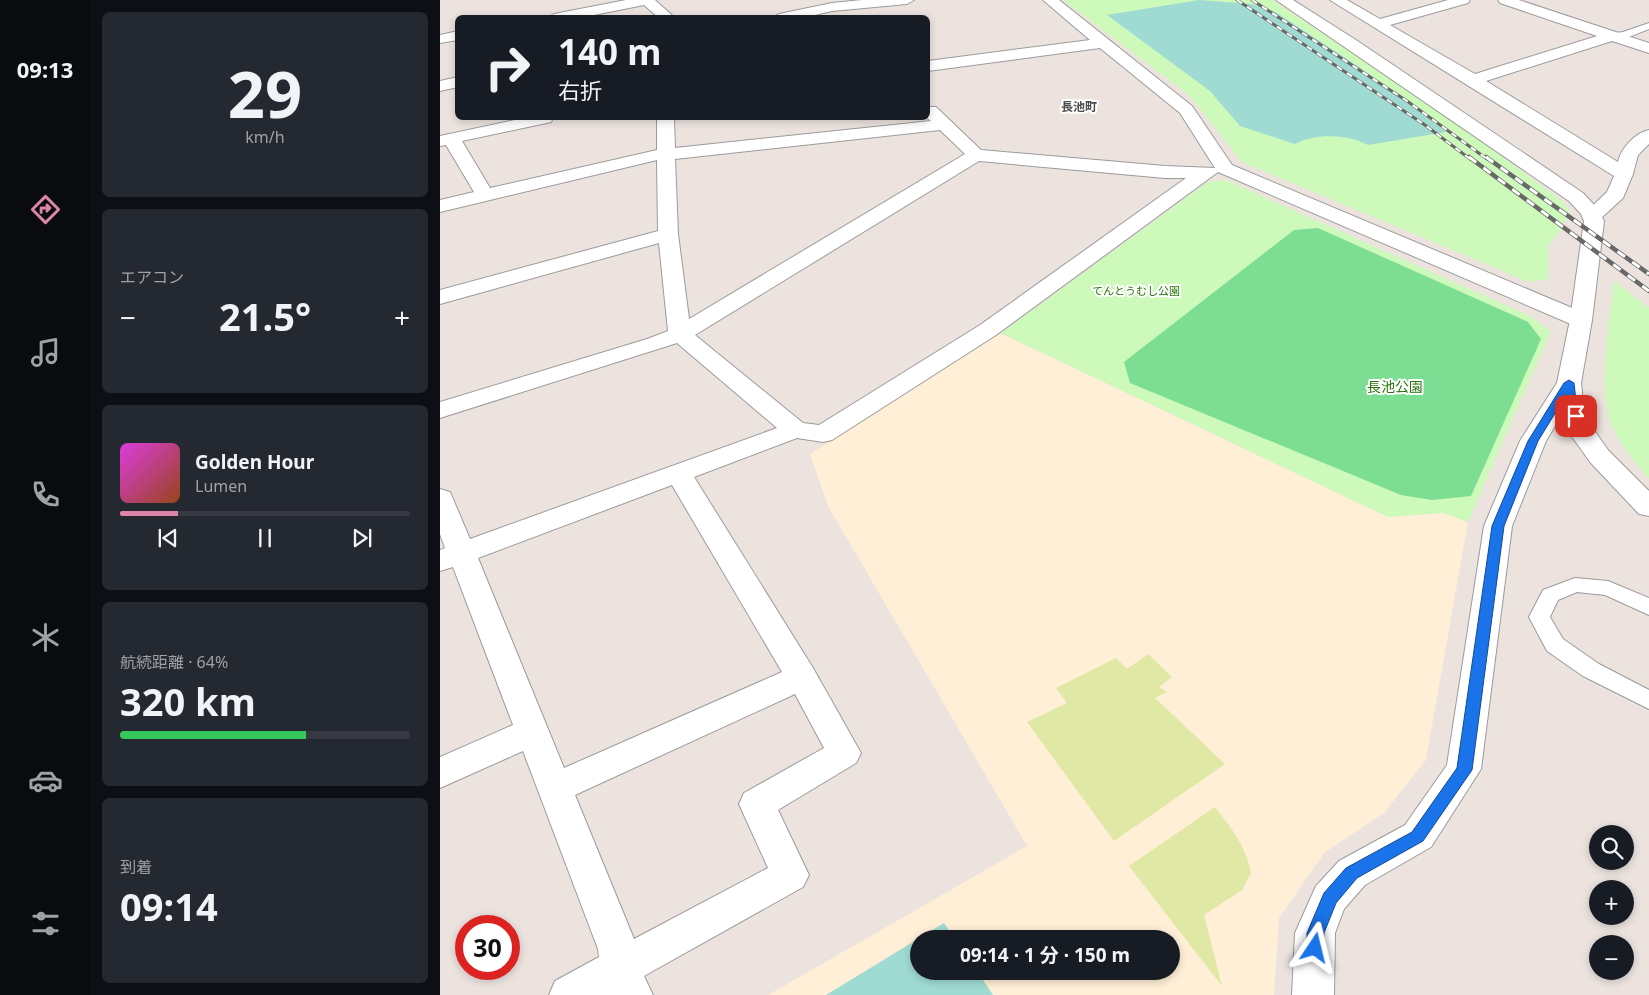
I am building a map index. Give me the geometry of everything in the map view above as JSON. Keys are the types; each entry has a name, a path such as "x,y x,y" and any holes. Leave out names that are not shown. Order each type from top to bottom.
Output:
{"street":[{"path":"570,15 647,0 664,15"},
{"path":"790,15 830,4 907,0"},
{"path":"1050,0 1186,110 1215,171"},
{"path":"1283,0 1351,43 1576,197 1592,216 1594,221 1581,320 1569,383 1571,401 1581,431 1599,456 1649,508"},
{"path":"1337,0 1473,80 1624,174"},
{"path":"1379,24 1464,0"},
{"path":"1505,0 1649,48"},
{"path":"830,4 839,15"},
{"path":"440,39 455,36"},
{"path":"1473,80 1611,36"},
{"path":"930,66 1103,43"},
{"path":"440,86 455,83"},
{"path":"930,110 976,155"},
{"path":"485,195 445,139 535,120"},
{"path":"665,120 668,234 680,334 795,430"},
{"path":"440,206 648,156 943,125"},
{"path":"1592,216 1616,194 1629,154 1649,135"},
{"path":"440,410 655,344 680,334 976,155 1165,172 1215,171 1581,320"},
{"path":"451,557 795,430 823,434 988,330 1215,171"},
{"path":"440,297 668,234"},
{"path":"1313,995 1316,933 1330,898 1352,873 1418,836 1464,770 1498,526 1533,441 1569,383"},
{"path":"570,995 626,981 790,875 757,804 844,753 802,677 679,474"},
{"path":"440,498 451,557 532,732 618,949 626,981"},
{"path":"554,788 802,677"},
{"path":"440,773 532,732"}],"lane":[{"path":"1611,36 1624,36 1649,26"},
{"path":"1649,608 1608,588 1574,585 1550,595 1539,617 1556,646 1591,670 1649,700"}],"shaded area":[{"path":"1000,333 1388,517 1443,513 1468,522 1426,760 1384,813 1325,852 1279,918 1274,995 768,995 1027,846 828,506 810,454"}],"green space":[{"path":"1063,0 1272,0 1434,107 1562,201 1570,211 1559,232 1548,245 1548,279 1529,282 1242,162 1190,96"},
{"name":"長池公園","path":"1226,180 1530,316 1551,331 1468,522 1443,513 1388,517 1001,333 1208,182"},
{"name":"長池公園","path":"1318,228 1528,322 1541,339 1471,496 1432,500 1401,495 1130,383 1124,362 1294,230"},
{"path":"1614,281 1649,308 1649,479 1616,435 1609,418 1606,403 1606,351"},
{"path":"1148,654 1172,677 1159,687 1167,692 1155,698 1225,764 1114,841 1027,722 1067,703 1056,688 1116,658 1127,669"},
{"path":"1215,807 1233,830 1246,854 1251,873 1242,890 1204,915 1222,986 1180,930 1129,866"}],"water":[{"path":"1199,0 1252,4 1274,11 1359,67 1446,132 1368,145 1360,141 1332,136 1312,138 1295,144 1240,126 1210,91 1107,15"},
{"path":"944,923 949,930 933,930"},
{"path":"910,944 910,980 983,980 993,995 826,995"}],"railway":[{"path":"1237,0 1425,125 1470,159"},
{"path":"1252,0 1407,101 1487,159"},
{"path":"1469,157 1649,291"},
{"path":"1486,157 1649,274"}],"district":[{"name":"長池町","path":"1079,107"}],"route":[{"path":"1315,948 1316,933 1330,898 1352,873 1418,836 1464,770 1498,526 1533,441 1569,383 1571,401 1576,416"}],"park label":[{"name":"てんとうむし公園","path":"1136,291"}]}
